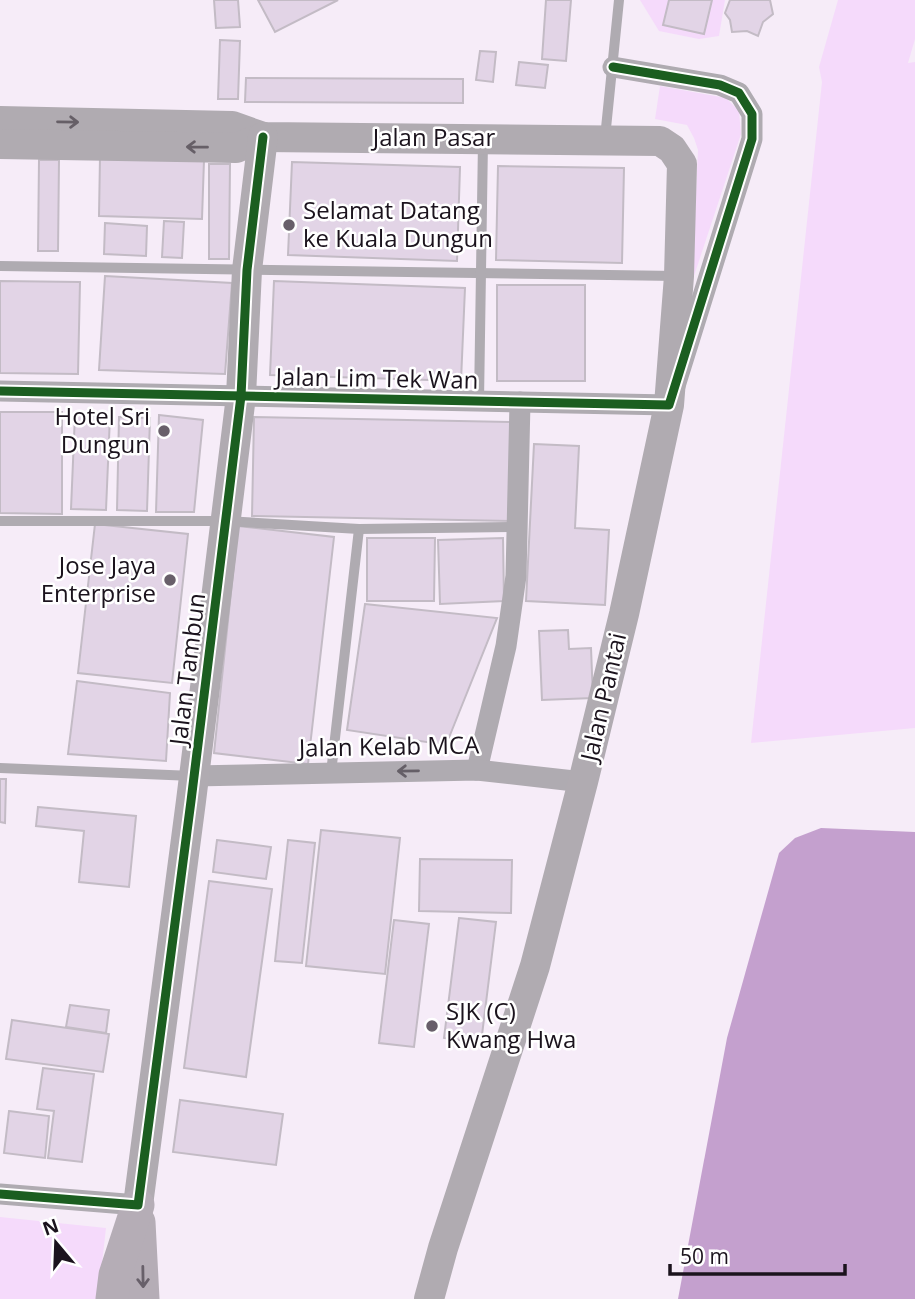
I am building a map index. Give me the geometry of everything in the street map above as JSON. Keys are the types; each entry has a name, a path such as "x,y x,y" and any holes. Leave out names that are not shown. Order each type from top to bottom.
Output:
{"main road":[{"name":"Jalan Pasar","path":"0,121 232,126 263,137 605,141"},
{"name":"Jalan Pasar","path":"0,144 236,148 263,137"},
{"name":"Jalan Tambun","path":"138,1205 242,396 247,270 263,137"},
{"name":"Jalan Pantai","path":"429,1299 443,1248 535,966 624,614 669,405 680,276 682,164 672,149 660,141 605,141"},
{"path":"112,1299 115,1275 138,1205"},
{"path":"138,1205 143,1299"}],"street":[{"path":"613,67 720,85 739,93 752,114 752,139 669,405"},
{"name":"Jalan Lim Tek Wan","path":"0,391 669,405"},
{"path":"477,770 506,646 516,576 520,402"},
{"name":"Jalan Kelab MCA","path":"194,776 477,770 583,782"},
{"path":"0,1195 138,1205"}],"lane":[{"path":"605,141 620,0"},
{"path":"479,401 483,138"},
{"path":"0,266 680,276"},
{"path":"0,521 226,521 359,529 519,527"},
{"path":"331,773 359,529"},
{"path":"0,768 194,776"}],"shaded area":[{"path":"640,0 725,0 719,36 699,39 659,31"},
{"path":"838,0 915,0 915,39 908,63 915,62 915,728 751,743 822,82 819,67"},
{"path":"660,86 726,98 739,111 741,134 692,282 698,150 687,125 655,119"},
{"path":"821,828 915,832 915,1299 678,1299 727,1038 779,853 795,838"},
{"path":"0,1217 106,1228 98,1299 0,1299"}],"building":[{"path":"214,0 238,0 240,27 216,28"},
{"path":"258,0 338,0 275,32"},
{"path":"546,0 571,0 566,61 542,59"},
{"path":"669,0 712,0 704,34 663,25"},
{"path":"730,0 770,0 773,14 763,22 758,36 747,31 732,32 730,20 725,13"},
{"path":"220,40 240,41 238,99 218,99"},
{"path":"480,51 496,52 493,82 476,80"},
{"path":"519,62 548,65 545,88 516,85"},
{"path":"246,78 463,79 463,103 245,102"},
{"path":"100,157 204,160 202,219 99,216"},
{"path":"39,160 59,160 58,251 38,251"},
{"path":"292,162 460,167 457,261 288,255"},
{"path":"209,164 230,164 229,259 209,259"},
{"path":"498,166 624,168 622,263 496,260"},
{"path":"164,221 184,222 182,258 162,257"},
{"path":"105,223 147,226 146,256 104,254"},
{"path":"105,276 232,283 225,374 99,370"},
{"path":"0,281 80,282 78,374 0,373"},
{"path":"274,281 465,288 461,381 270,375"},
{"path":"497,285 585,285 585,381 497,381"},
{"path":"0,412 62,412 62,514 0,513"},
{"path":"75,414 110,416 106,510 71,509"},
{"path":"159,415 203,420 194,512 156,512"},
{"path":"119,417 150,418 147,511 117,510"},
{"path":"254,417 513,422 510,521 252,516"},
{"path":"534,444 579,446 575,528 609,530 605,605 526,601"},
{"path":"95,524 188,534 172,683 78,673"},
{"path":"238,526 334,537 308,764 214,753"},
{"path":"367,538 435,538 434,601 367,601"},
{"path":"503,538 504,601 440,604 438,540"},
{"path":"365,604 497,618 446,745 347,730"},
{"path":"568,630 569,649 591,648 593,698 542,700 539,631"},
{"path":"77,681 170,693 166,761 68,754"},
{"path":"0,779 6,779 5,823 0,822"},
{"path":"38,807 136,816 129,887 79,882 84,831 36,826"},
{"path":"321,830 400,838 385,974 306,966"},
{"path":"217,840 271,847 266,879 213,872"},
{"path":"288,840 315,843 302,963 275,961"},
{"path":"420,859 512,860 511,913 419,911"},
{"path":"209,881 272,889 246,1077 184,1068"},
{"path":"459,918 496,922 481,1043 444,1038"},
{"path":"394,920 429,924 414,1047 379,1043"},
{"path":"70,1005 109,1010 106,1033 66,1027"},
{"path":"12,1020 109,1034 103,1072 6,1059"},
{"path":"43,1068 94,1074 82,1162 48,1158 54,1111 37,1109"},
{"path":"180,1100 283,1114 276,1165 173,1152"},
{"path":"9,1111 49,1116 45,1158 4,1153"}],"cycle path":[{"path":"0,391 669,405 752,139 752,114 739,93 720,85 613,67"},
{"path":"0,1194 138,1205 241,396 247,270 263,137"}],"place":[{"name":"Selamat Datang ke Kuala Dungun","path":"289,225"},
{"name":"Hotel Sri Dungun","path":"164,431"},
{"name":"Jose Jaya Enterprise","path":"170,580"},
{"name":"SJK (C) Kwang Hwa","path":"432,1026"}]}
